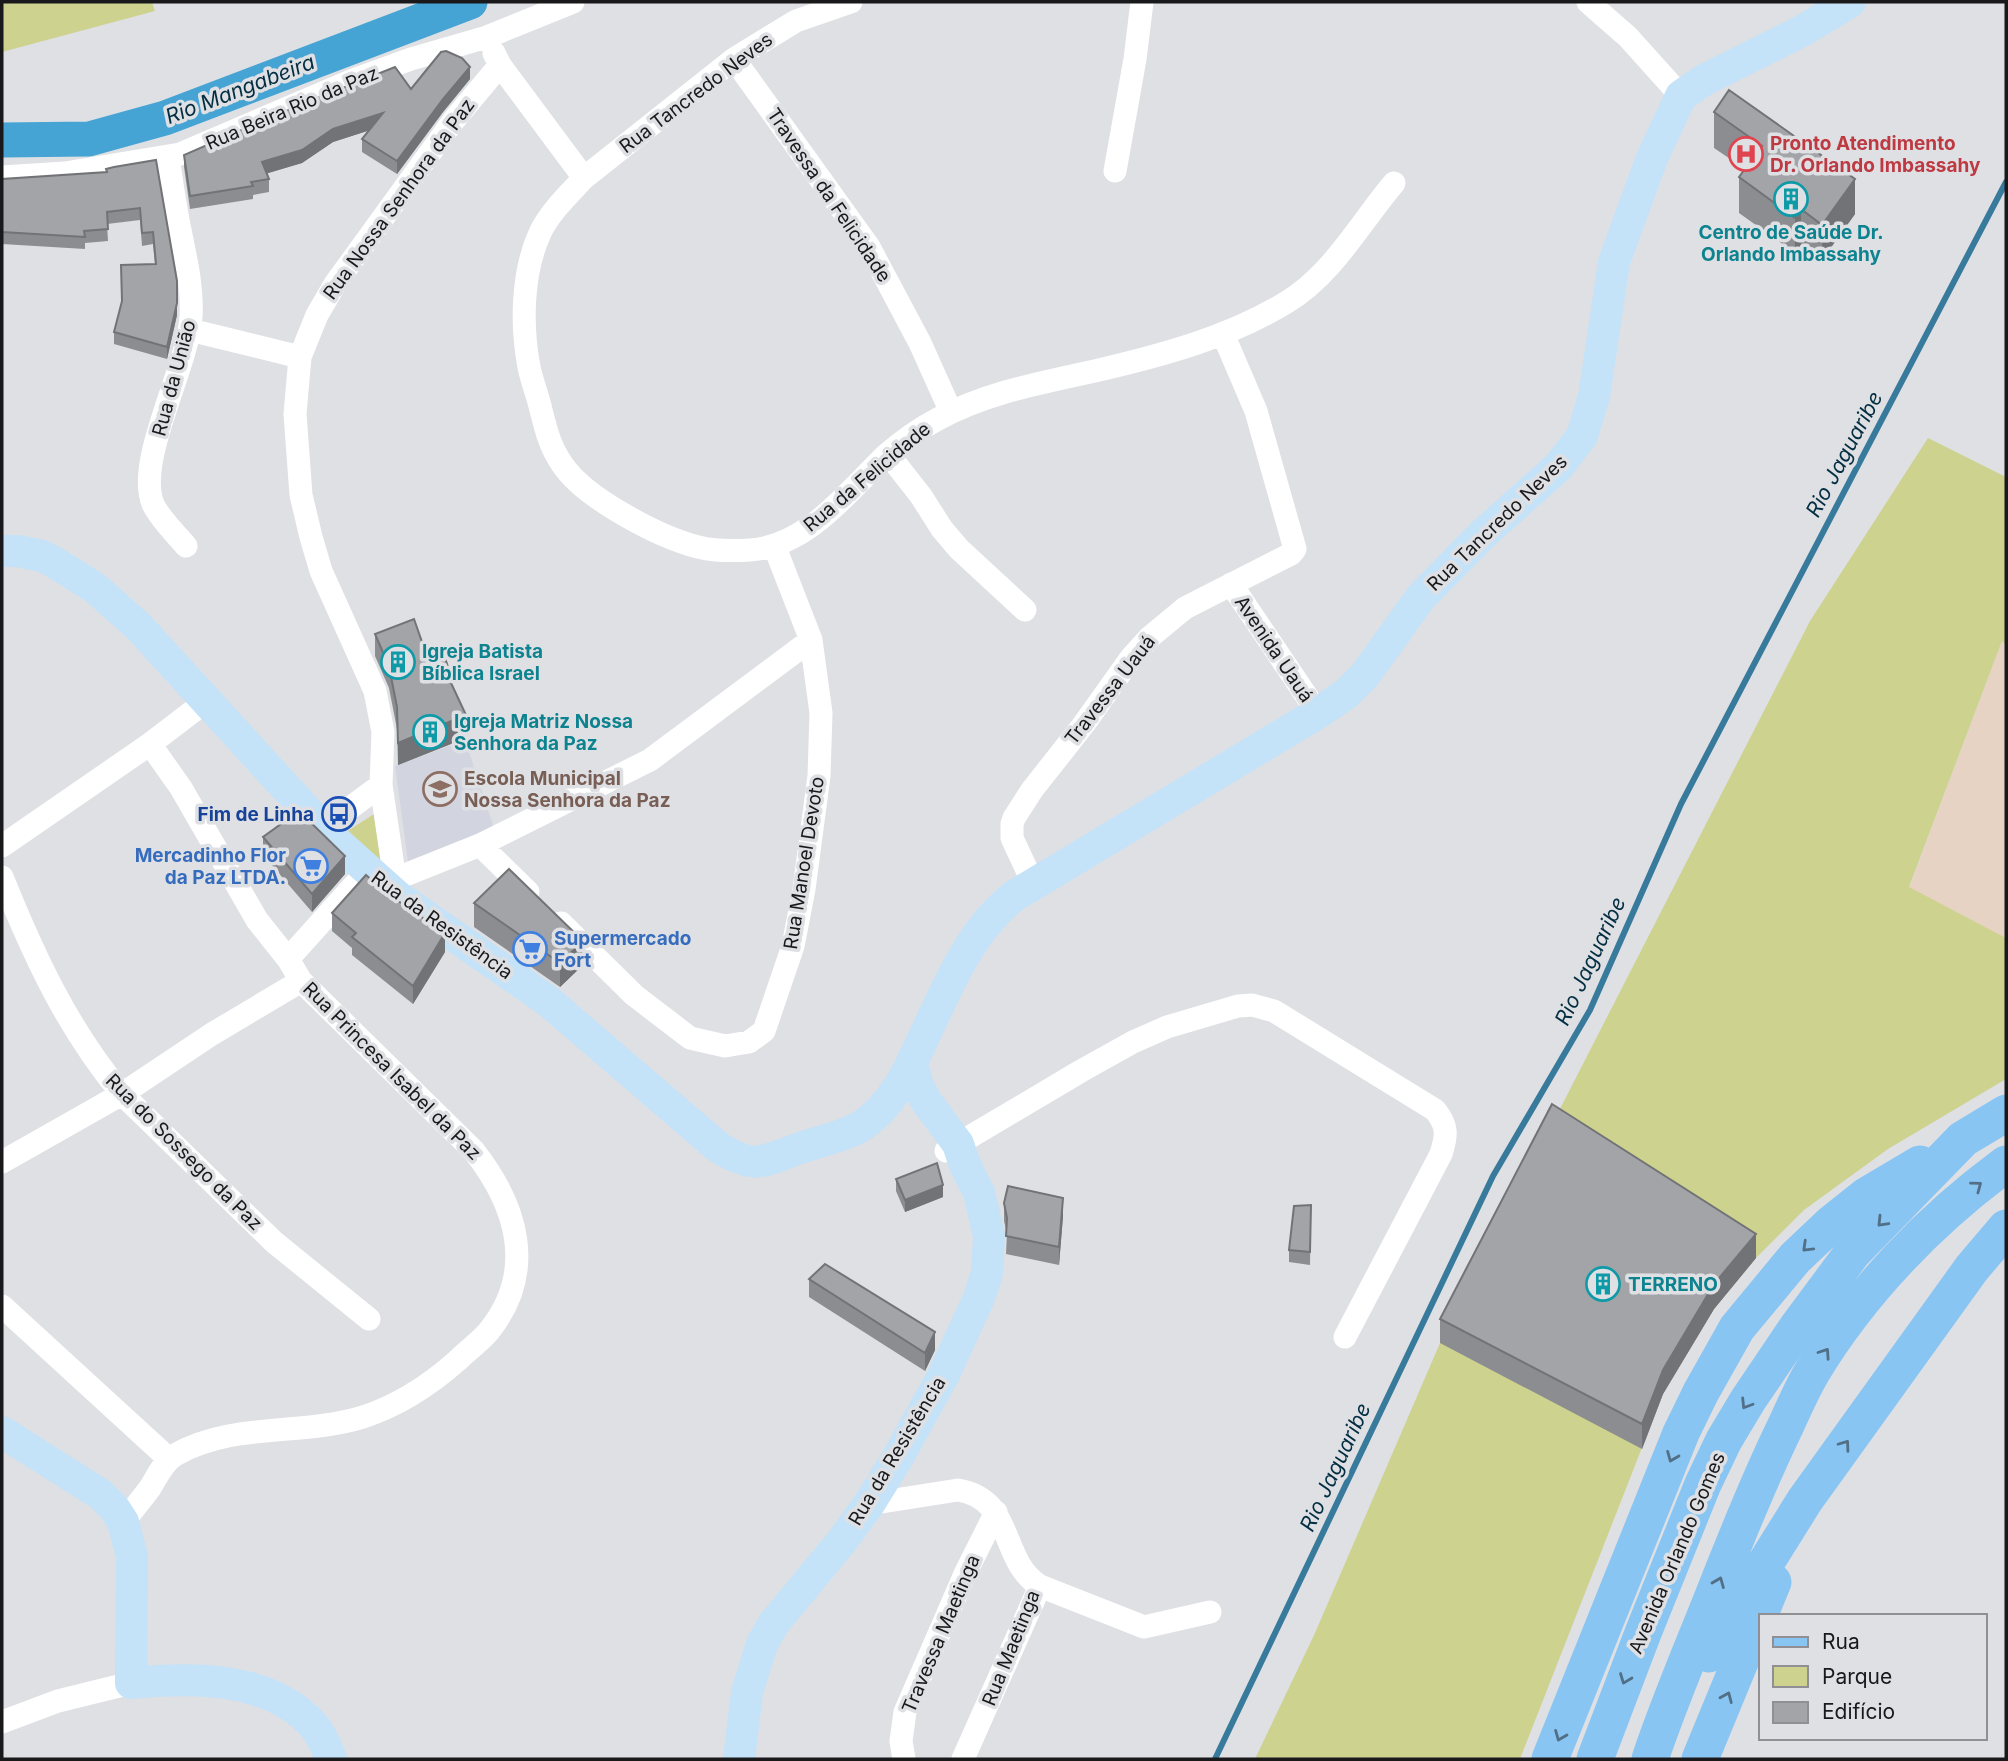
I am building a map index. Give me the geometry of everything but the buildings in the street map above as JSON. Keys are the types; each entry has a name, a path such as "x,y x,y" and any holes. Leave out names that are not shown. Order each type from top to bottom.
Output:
{"main road":[{"name":"Avenida Orlando Gomes","path":"1595,1759 1681,1536 1708,1473 1736,1420 1798,1326 1853,1252 1964,1139 2006,1113"},
{"path":"1550,1759 1681,1433 1737,1328 1795,1258 1832,1223 1866,1196 1964,1139"},
{"path":"1654,1747 1768,1462 1811,1374 1843,1326 1895,1264 1932,1225 1972,1189 2006,1164"},
{"path":"1654,1747 1805,1500 1972,1268 2006,1228"},
{"path":"1760,1614 1805,1500"},
{"path":"1700,1759 1759,1617"}],"street":[{"name":"Rua Beira Rio da Paz","path":"2,177 65,173 168,157 213,142 372,73 487,37 573,2"},
{"name":"Rua Tancredo Neves","path":"584,178 734,59 796,21 851,2"},
{"path":"1115,171 1135,60 1142,2"},
{"path":"1588,2 1628,37 1681,96 1704,80 1802,31 1850,2"},
{"path":"487,37 500,65 584,178"},
{"name":"Travessa da Felicidade","path":"734,59 869,247 920,343 951,412"},
{"name":"Rua Nossa Senhora da Paz","path":"387,882 381,785 383,732 375,691 321,571 310,537 302,495 295,414 300,357 317,315 355,256 454,120 500,65"},
{"name":"Rua Tancredo Neves","path":"912,1063 963,956 978,932 997,910 1033,883 1346,694 1366,675 1421,597 1484,533 1558,467 1582,436 1594,396 1614,261 1652,158 1681,96"},
{"name":"Rua da União","path":"168,157 189,271 190,330 164,413 149,480 155,507 186,546"},
{"name":"Rua da Felicidade","path":"584,178 541,230 526,284 525,329 528,365 549,443 563,466 581,485 603,502 657,532 702,548 748,550 774,545 801,532 837,506 888,454 921,429 951,412 1037,383 1144,359 1223,334 1285,303 1301,293 1333,261 1394,183"},
{"path":"190,330 300,357"},
{"name":"Travessa Uauá","path":"1033,883 1011,832 1014,818 1115,678 1144,644 1185,608 1291,554 1295,549 1256,411 1223,334"},
{"path":"888,454 921,496 942,530 1025,610"},
{"name":"Rua Manoel Devoto","path":"480,845 634,995 690,1038 725,1046 749,1042 764,1031 793,946 804,889 818,776 821,713 811,640 774,545"},
{"name":"Rua da Resistência","path":"2,551 42,556 95,587 138,626 323,828 387,882 548,1001 661,1100 738,1160 758,1163 861,1127 889,1102 912,1063"},
{"name":"Avenida Uauá","path":"1231,584 1318,713"},
{"path":"288,959 387,882 480,845 650,760 811,640"},
{"path":"2,846 150,744 205,702"},
{"name":"Rua Princesa Isabel da Paz","path":"123,1522 169,1460 208,1441 362,1417 393,1405 447,1370 489,1332 503,1310 517,1270 518,1246 503,1195 492,1174 474,1151 301,981 288,959 257,920 181,788 150,744"},
{"path":"323,828 381,785"},
{"name":"Rua do Sossego da Paz","path":"2,877 72,1028 100,1068 122,1094 274,1242 369,1319"},
{"path":"2,1162 122,1094 212,1034 301,981"},
{"path":"956,1153 1133,1042 1167,1027 1238,1006 1252,1005 1274,1011 1435,1110 1447,1131 1441,1154 1345,1337"},
{"name":"Rua da Resistência","path":"739,1759 747,1692 762,1644 774,1623 869,1504 944,1374 984,1285 989,1252 986,1220 979,1193 918,1086 912,1063"},
{"name":"Rua da Resistência","path":"889,1102 908,1113 956,1153"},
{"path":"2,1306 169,1460"},
{"path":"2,1432 100,1493 123,1522 132,1557 131,1683"},
{"path":"869,1504 958,1490 978,1495 996,1512"},
{"name":"Rua Maetinga","path":"963,1759 1040,1586 1030,1580 1023,1571 996,1512"},
{"name":"Travessa Maetinga","path":"904,1759 901,1741 905,1712 965,1574 996,1512"},
{"path":"1040,1586 1144,1627 1210,1612"},
{"path":"2,1722 58,1701 131,1683 234,1678 298,1712 324,1741 331,1759"}],"shaded area":[{"path":"2002,641 2006,645 2006,938 1909,888"},
{"name":"Escola Municipal Nossa Senhora da Paz","path":"465,740 495,831 409,868 395,766"}],"green space":[{"path":"2,2 152,2 155,11 2,52"},
{"path":"1928,438 2006,477 2006,645 2002,641 1909,887 2006,938 2006,1079 1888,1149 1804,1210 1756,1258 1714,1309 1663,1394 1520,1759 1255,1759 1315,1633 1440,1343 1810,621"},
{"path":"374,814 388,882 340,836"}],"waterway":[{"name":"Rio Mangabeira","path":"2,140 89,139 165,118 470,2"},
{"name":"Rio Jaguaribe","path":"1215,1759 1493,1176 1590,1010 1681,804 2006,182"}],"place":[{"name":"Pronto Atendimento Dr. Orlando Imbassahy","path":"1746,154"},
{"name":"Centro de Saúde Dr. Orlando Imbassahy","path":"1791,199"},
{"name":"Igreja Batista Bíblica Israel","path":"398,662"},
{"name":"Igreja Matriz Nossa Senhora da Paz","path":"430,732"},
{"name":"Escola Municipal Nossa Senhora da Paz","path":"440,789"},
{"name":"Fim de Linha","path":"339,814"},
{"name":"Mercadinho Flor da Paz LTDA.","path":"311,866"},
{"name":"Supermercado Fort","path":"530,949"},
{"name":"TERRENO","path":"1603,1284"}]}
